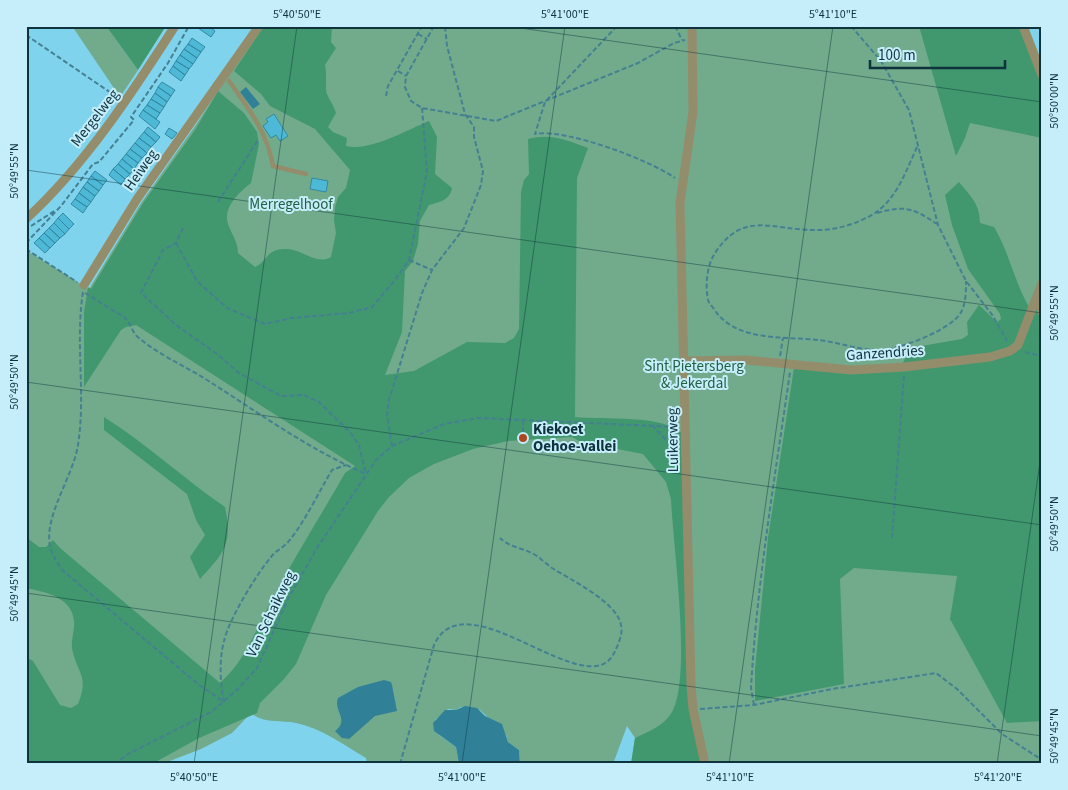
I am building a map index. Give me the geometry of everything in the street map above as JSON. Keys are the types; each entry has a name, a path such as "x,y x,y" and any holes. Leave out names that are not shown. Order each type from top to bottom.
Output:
{"street":[{"name":"Mergelweg","path":"27,216 53,191 125,102 175,26"},
{"name":"Heiweg","path":"83,288 137,199 228,78 259,26"},
{"name":"Luikerweg","path":"692,26 693,112 680,203 693,709 705,764"},
{"path":"1023,26 1042,75"},
{"path":"1013,349 1018,344 1042,283"},
{"path":"1037,298 1042,312"},
{"name":"Ganzendries","path":"685,361 730,360 851,370 904,367 990,357 1013,349"}],"lane":[{"path":"228,78 263,132 273,166 306,174"}],"path":[{"path":"26,243 61,206 93,164 99,162 134,120 131,117 168,63 189,26"},
{"path":"386,96 388,86 422,26"},
{"path":"434,26 406,76 405,87 412,101 422,108 465,114 496,121 638,63 682,40 675,26"},
{"path":"445,26 447,46 465,114 474,127 474,137 483,171 481,185 464,228 432,270 422,293 392,384 387,415 392,446 444,424 478,418 686,427"},
{"path":"617,26 545,102 535,134 546,132 591,143 658,166 682,182"},
{"path":"851,26 880,61 909,110 917,148 938,225 966,281 993,316 1004,338 1013,349 1042,356"},
{"path":"418,34 427,39"},
{"path":"26,35 125,102"},
{"path":"398,71 406,76"},
{"path":"176,243 197,281 227,308 265,324 292,318 349,313 372,307 409,260 427,171 422,108"},
{"path":"218,202 263,132"},
{"path":"917,148 893,197 874,213 855,223 830,229 812,230 767,224 744,227 724,238 708,264 708,301 724,322 745,332 877,350 895,348 944,327 959,315 964,302 966,281"},
{"path":"26,226 34,226 61,206"},
{"path":"874,213 898,207 919,213 938,225"},
{"path":"183,228 176,243 163,250 141,293 176,325 217,354 239,373 281,396 304,395 319,402 350,432 359,445 366,474"},
{"path":"26,249 124,317 129,321 137,337 163,356 190,370 278,427 366,474"},
{"path":"409,260 432,270"},
{"path":"83,288 80,365 82,388 78,444 71,473 51,523 50,545 52,554 62,570 198,684 224,702"},
{"path":"779,364 783,338"},
{"path":"754,705 752,688 759,585 791,366"},
{"path":"892,538 904,396 904,367"},
{"path":"523,420 523,434"},
{"path":"652,425 686,461"},
{"name":"Van Schaikweg","path":"114,764 130,753 211,712 224,702 257,668 288,599 317,548 376,460 392,446"},
{"path":"224,702 222,689 223,642 228,629 258,574 272,556 288,542 332,470 346,465"},
{"path":"400,764 434,645 439,633 447,628 461,624 500,632 566,661 585,666 603,665 613,656 621,624 612,608 536,555 505,544 500,538"},
{"path":"693,709 754,705 832,689 936,673 958,689 1002,734 1042,760"}],"green space":[{"path":"72,26 106,26 138,70 120,97"},
{"path":"106,26 166,26 138,70"},
{"name":"Sint Pietersberg & Jekerdal","path":"262,26 1020,26 1042,80 1042,764 631,764 635,738 627,726 613,764 520,764 519,750 508,742 506,735 480,710 461,707 456,710 448,709 435,720 439,735 456,747 459,764 367,764 366,758 305,725 261,719 251,713 232,733 201,749 162,764 26,764 26,250 89,289 141,203"},
{"path":"264,26 332,26 331,42 336,48 325,65 326,92 336,113 328,127 333,132 347,138 346,146 366,146 377,143 429,121 437,137 435,174 452,188 447,198 429,205 420,221 418,244 413,261 405,271 402,332 385,375 414,371 467,342 505,343 514,338 519,329 521,192 524,180 529,174 528,139 551,137 588,148 577,178 575,417 632,419 661,423 683,434 689,640 703,764 631,764 635,738 656,728 672,712 678,694 681,670 680,610 671,499 666,482 643,454 581,442 572,437 508,441 473,449 434,464 409,478 389,497 378,511 326,595 296,664 260,703 257,713 199,738 152,764 26,764 26,657 33,661 60,705 71,708 78,704 83,686 72,648 74,621 68,606 63,601 49,594 26,588 26,537 39,547 46,547 53,540 60,548 220,683 245,653 282,580 345,473 355,466 136,325 121,330 84,387 84,312 88,287 91,289 143,203 195,130 218,91 244,113 257,132 259,144 251,183 235,198 227,213 228,223 238,248 238,253 255,267 270,253 285,249 291,249 319,259 331,257 336,233 335,207 338,197 346,188 350,170 315,129 270,106 261,94 234,71"},
{"path":"919,26 1020,26 1042,84 1042,138 970,123 956,156"},
{"path":"959,182 977,206 980,223 994,227 1005,249 1022,293 1034,314 1038,305 1040,311 1042,721 1007,723 950,619 957,576 854,568 840,579 844,684 755,701 755,669 768,538 794,368 901,367 910,348 962,339 968,335 967,322 979,305 997,322 1001,319 1000,314 968,269 952,225 945,195"},
{"path":"104,417 225,507 228,530 227,539 221,555 200,579 190,557 205,535 196,520 187,494 104,430"}],"water":[{"path":"246,87 260,104 253,109 240,92"},
{"path":"384,680 391,682 397,711 375,716 349,739 342,738 335,731 341,723 337,703 338,698 358,687"},
{"path":"465,706 477,708 485,716 502,724 508,742 519,750 520,764 459,764 456,747 434,731 433,723 445,710 456,710"}],"building":[{"path":"200,26 208,26 215,31 211,37 198,28"},
{"path":"192,38 205,47 201,52 188,44"},
{"path":"188,44 201,52 197,58 184,49"},
{"path":"184,49 197,58 193,64 180,55"},
{"path":"180,55 193,64 189,69 176,61"},
{"path":"176,61 189,69 185,75 173,66"},
{"path":"173,66 185,75 181,81 169,72"},
{"path":"162,82 175,90 171,96 158,87"},
{"path":"158,87 171,96 167,102 155,93"},
{"path":"155,93 167,102 164,107 151,99"},
{"path":"151,99 164,107 160,113 147,105"},
{"path":"147,105 160,113 156,119 143,110"},
{"path":"143,110 160,122 155,129 139,116"},
{"path":"274,114 288,136 280,141 276,135 271,138 263,126 268,122 266,119"},
{"path":"148,127 160,137 156,142 144,132"},
{"path":"169,128 177,133 172,139 165,134"},
{"path":"144,132 156,142 151,147 139,138"},
{"path":"139,138 151,147 147,153 135,143"},
{"path":"135,143 147,153 142,158 130,149"},
{"path":"130,149 142,158 138,163 126,154"},
{"path":"126,154 138,163 134,169 122,159"},
{"path":"122,159 134,169 130,174 118,164"},
{"path":"118,164 130,174 125,179 113,169"},
{"path":"113,169 125,179 121,185 109,175"},
{"path":"95,171 107,180 103,185 91,176"},
{"path":"91,176 103,185 99,191 87,182"},
{"path":"312,178 328,181 326,192 310,189"},
{"path":"87,182 99,191 95,196 83,187"},
{"path":"83,187 95,196 91,202 79,193"},
{"path":"79,193 91,202 87,207 75,199"},
{"path":"75,199 87,207 83,213 71,204"},
{"path":"63,213 74,224 69,229 58,218"},
{"path":"58,218 69,229 65,234 54,223"},
{"path":"54,223 65,234 60,238 49,228"},
{"path":"49,228 60,238 55,243 44,233"},
{"path":"44,233 55,243 50,248 39,238"},
{"path":"39,238 50,248 45,253 34,243"}],"place":[{"name":"Kiekoet Oehoe-vallei","path":"523,438"}],"park label":[{"name":"Merregelhoof","path":"291,204"}]}
